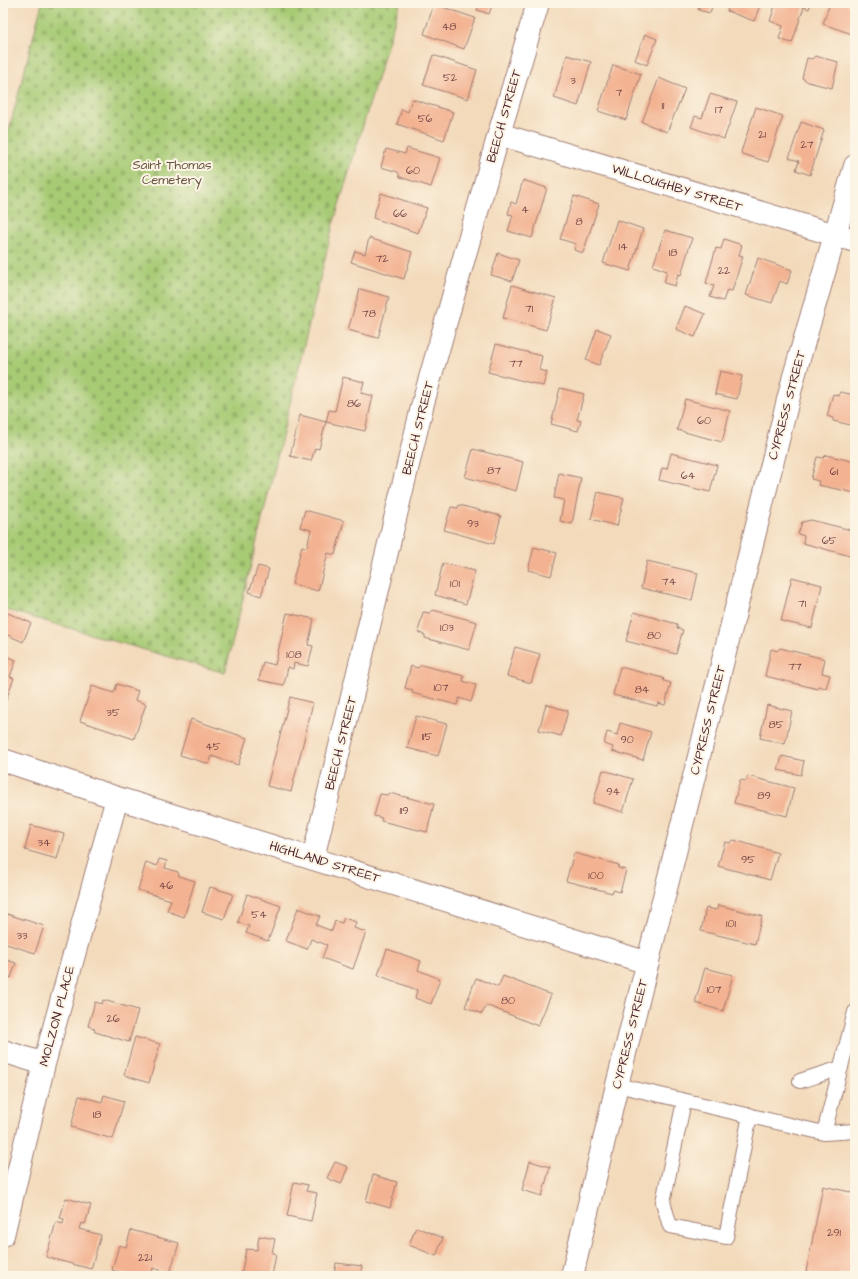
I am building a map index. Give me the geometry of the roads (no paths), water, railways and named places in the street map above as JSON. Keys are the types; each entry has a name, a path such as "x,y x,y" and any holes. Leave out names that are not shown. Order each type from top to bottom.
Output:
{"street":[{"name":"BEECH STREET","path":"313,858 423,403 499,134 538,3"},
{"name":"WILLOUGHBY STREET","path":"499,134 845,238"},
{"name":"CYPRESS STREET","path":"572,1276 617,1085 794,376 845,238 855,166"},
{"name":"HIGHLAND STREET","path":"3,760 117,798 648,963"},
{"name":"MOLZON PLACE","path":"3,1235 44,1064 117,798"},
{"path":"3,1051 44,1064"}],"lane":[{"path":"824,1133 855,1012"},
{"path":"800,1081 841,1068"},
{"path":"617,1085 824,1133 855,1131"},
{"path":"684,1101 663,1202 670,1226 726,1237 750,1116"}],"park label":[{"name":"Saint Thomas Cemetery","path":"172,172"}]}
